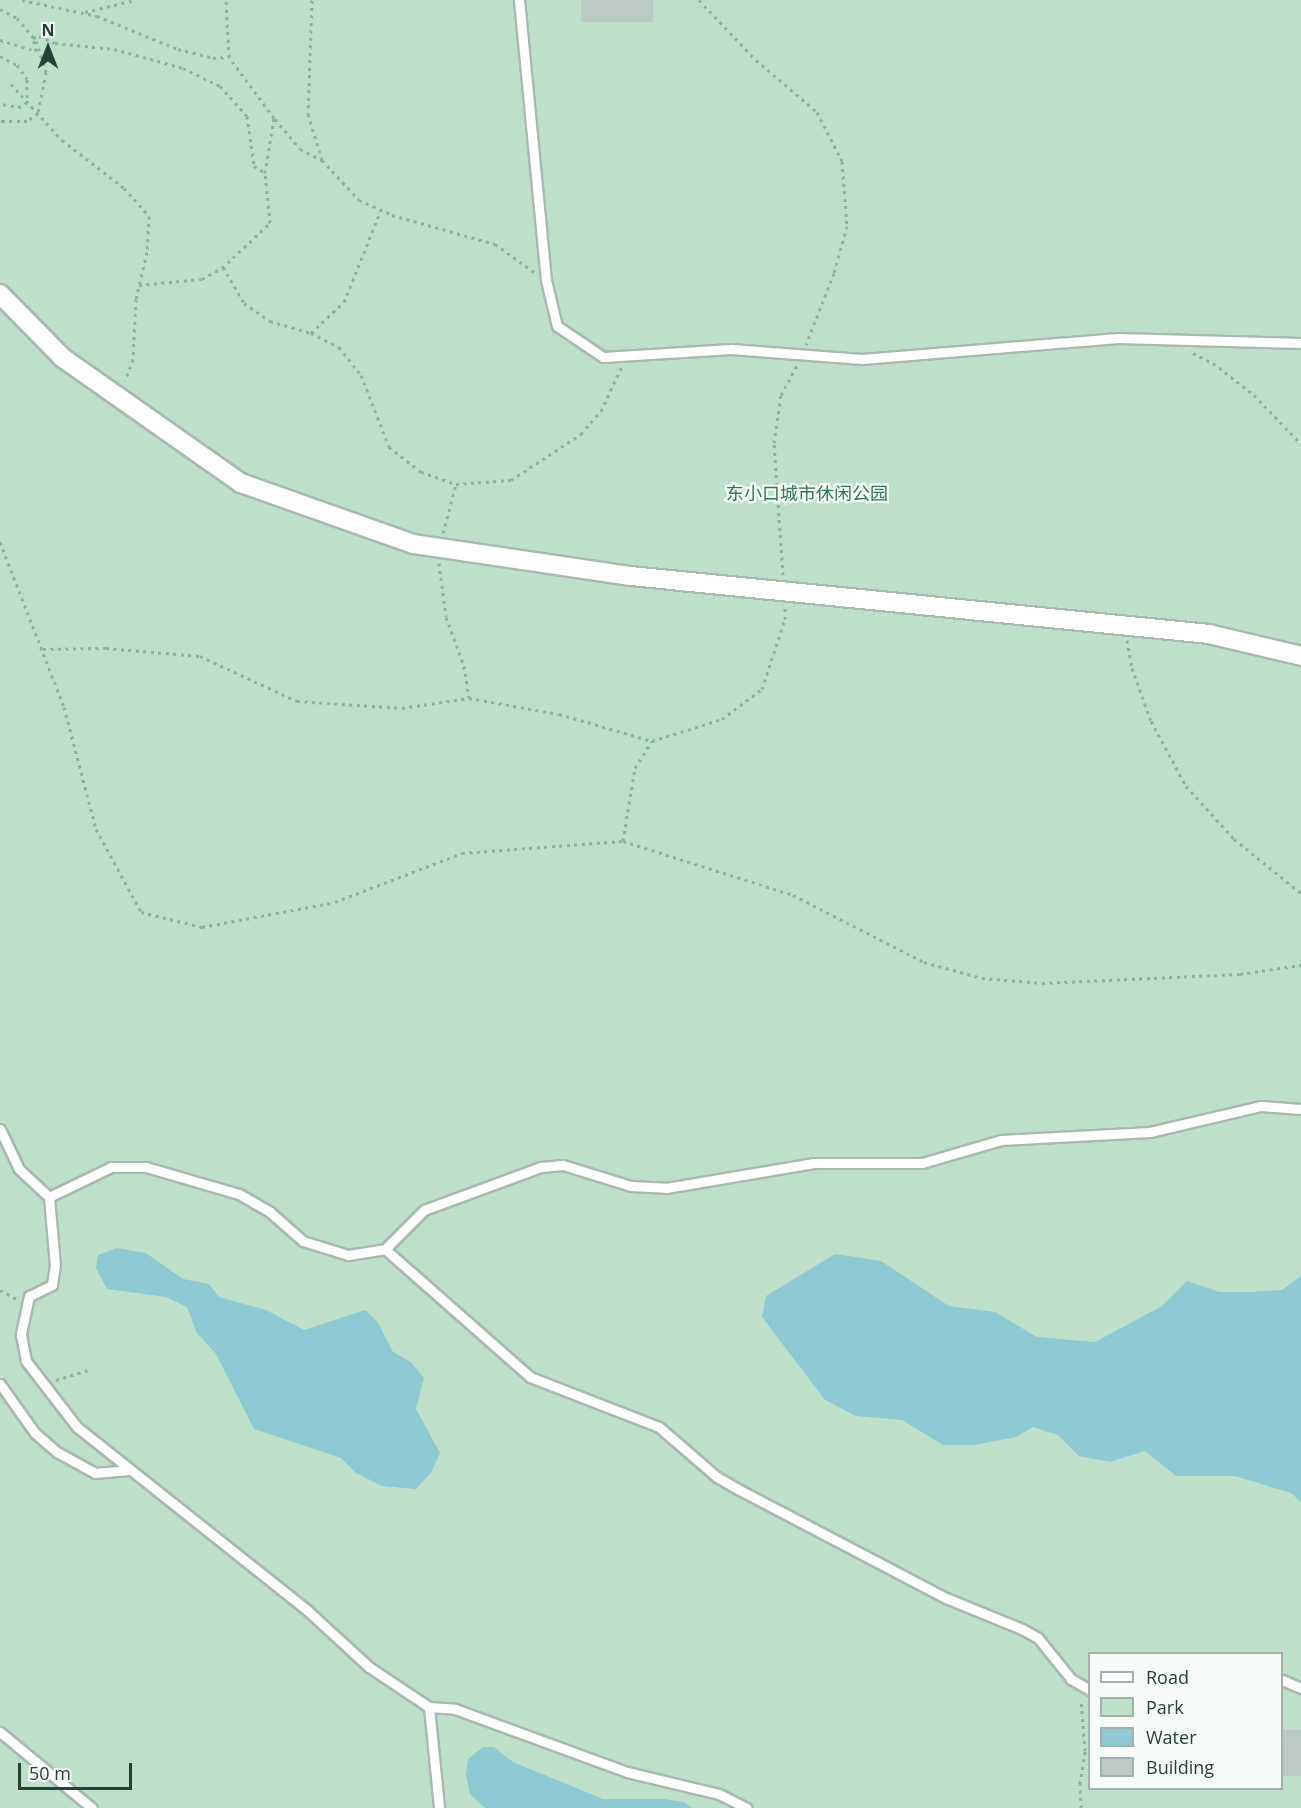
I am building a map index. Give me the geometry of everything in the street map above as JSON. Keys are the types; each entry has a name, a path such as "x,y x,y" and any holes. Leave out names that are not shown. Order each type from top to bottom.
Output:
{"street":[{"path":"0,294 63,358 241,483 413,544 784,593 1209,634 1301,656"}],"lane":[{"path":"519,0 546,280 557,326 603,357 731,350 862,359 1118,338 1301,343"},
{"path":"49,1197 111,1167 146,1167 239,1194 270,1212 303,1240 348,1255 386,1249 424,1210 542,1167 563,1165 631,1186 666,1188 814,1163 922,1163 1001,1140 1150,1132 1262,1106 1301,1109"},
{"path":"0,1129 19,1169 49,1197 55,1264 52,1285 29,1296 21,1335 26,1361 40,1382 77,1426 129,1470 309,1611 369,1667 429,1707 455,1709 627,1772 718,1794 747,1808"},
{"path":"386,1249 530,1377 659,1427 717,1477 738,1489 946,1598 1022,1629 1038,1638 1085,1687"},
{"path":"0,1384 23,1411 35,1433 57,1452 95,1473 129,1470"},
{"path":"1283,1681 1301,1688"},
{"path":"429,1707 439,1808"},
{"path":"0,1732 92,1808"}],"path":[{"path":"22,0 81,13 178,49 213,58 229,57"},
{"path":"81,13 135,0"},
{"path":"226,0 229,57 300,149 322,160 358,200 381,210 495,244 546,280"},
{"path":"312,0 308,114 322,160"},
{"path":"43,649 106,648 200,656 297,701 402,708 469,698 560,714 652,741 722,719 762,689 785,620 774,443 781,395 802,356 834,273 847,226 842,161 817,112 756,60 699,0"},
{"path":"0,9 16,18 33,38 46,72 38,113 27,121 0,121"},
{"path":"0,40 36,51 33,38"},
{"path":"33,38 114,49 183,68 220,86 247,116 254,166 265,172"},
{"path":"0,56 8,60 27,79 27,102"},
{"path":"0,62 8,60"},
{"path":"11,84 62,140 124,188 149,216 147,252 139,285 133,359 119,397"},
{"path":"0,104 21,107 27,102"},
{"path":"139,285 202,279 223,267 270,222 265,172 274,118"},
{"path":"311,333 344,302 381,210"},
{"path":"223,267 244,303 270,321 311,333 339,347 361,375 389,447 421,472 456,484 511,480 581,435 601,411 627,355"},
{"path":"1165,339 1221,369 1254,395 1301,444"},
{"path":"456,484 439,548 446,617 464,666 469,698"},
{"path":"0,542 64,706 96,829 141,912 202,927 335,902 462,853 624,841 793,895 924,962 982,978 1042,983 1240,974 1301,965"},
{"path":"1124,626 1132,668 1150,721 1186,786 1234,838 1301,893"},
{"path":"624,841 635,768 652,741"},
{"path":"40,1382 52,1382 88,1370"},
{"path":"1081,1808 1080,1784 1085,1751 1085,1687"}],"green space":[{"name":"东小口城市休闲公园","path":"0,0 1301,0 1301,1808 0,1808"}],"water":[{"path":"117,1248 146,1253 183,1279 209,1284 219,1297 266,1310 304,1330 365,1310 377,1321 393,1352 411,1362 424,1378 416,1409 440,1453 431,1473 416,1489 382,1486 356,1473 341,1458 254,1429 216,1354 197,1333 187,1307 166,1297 107,1289 96,1268 98,1255"},
{"path":"835,1254 881,1261 949,1306 995,1312 1037,1337 1095,1342 1162,1306 1187,1281 1220,1292 1249,1292 1282,1290 1301,1276 1301,1502 1291,1493 1235,1476 1176,1476 1145,1451 1110,1462 1079,1456 1058,1435 1033,1427 1016,1437 974,1445 943,1445 902,1420 856,1416 825,1400 762,1317 766,1296"},
{"path":"483,1747 494,1747 513,1762 603,1799 665,1799 684,1802 692,1808 485,1808 470,1794 466,1775 468,1759"}],"building":[{"path":"581,0 653,0 653,22 581,22"},
{"path":"1283,1730 1301,1730 1301,1776 1283,1776"}]}
